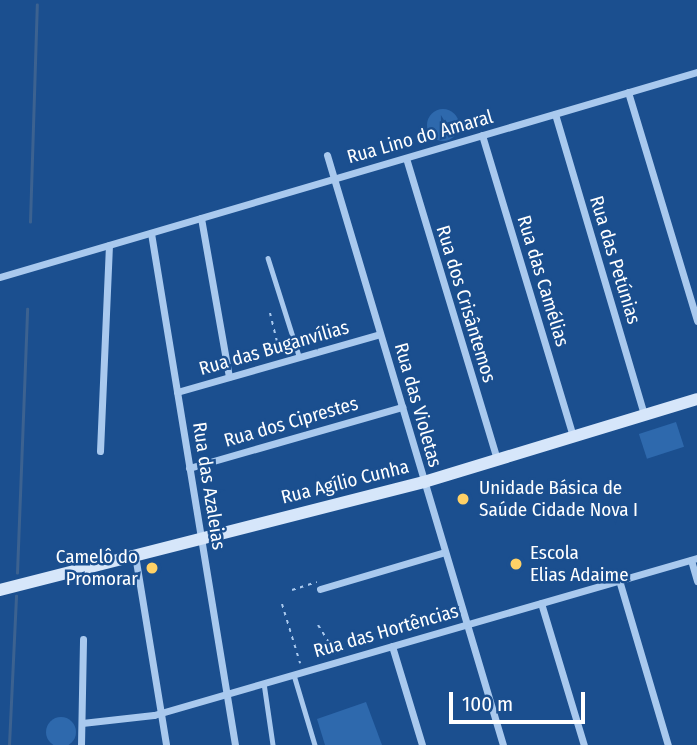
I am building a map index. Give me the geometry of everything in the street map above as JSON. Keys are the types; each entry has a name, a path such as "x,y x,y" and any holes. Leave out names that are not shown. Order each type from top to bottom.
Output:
{"main road":[{"name":"Rua Agílio Cunha","path":"0,590 424,482 697,399"}],"street":[{"name":"Rua Lino do Amaral","path":"0,276 697,72"},
{"path":"628,92 697,321"},
{"name":"Rua das Petúnias","path":"555,114 645,415"},
{"name":"Rua das Camélias","path":"482,135 573,437"},
{"name":"Rua das Violetas","path":"327,155 503,745"},
{"name":"Rua dos Crisântemos","path":"406,158 496,460"},
{"path":"201,218 229,377"},
{"name":"Rua das Azaleias","path":"151,233 235,745"},
{"path":"100,452 108,245"},
{"name":"Rua das Buganvílias","path":"177,392 380,334"},
{"name":"Rua dos Ciprestes","path":"189,468 402,407"},
{"path":"321,588 445,552"},
{"path":"135,555 166,745"},
{"path":"694,559 697,581"},
{"name":"Rua das Hortências","path":"82,723 161,712 694,559"},
{"path":"619,580 668,745"},
{"path":"541,603 584,745"},
{"path":"81,745 83,639"},
{"path":"392,646 422,745"}],"lane":[{"path":"268,258 299,357"},
{"path":"294,674 314,745"},
{"path":"264,682 273,745"}],"path":[{"path":"270,313 282,362"},
{"path":"292,590 312,582 321,588"},
{"path":"282,604 303,671"},
{"path":"318,625 338,661"}],"shaded area":[{"path":"443,109 454,114 459,125 454,136 443,141 432,136 427,125 432,114"},
{"path":"676,422 684,447 647,459 639,434"},
{"path":"366,702 382,745 325,745 317,719"},
{"path":"61,717 72,721 76,732 72,743 61,747 50,743 46,732 50,721"}],"waterway":[{"path":"30,222 37,5"},
{"path":"17,573 27,309"},
{"path":"9,745 16,596"}],"place":[{"name":"Unidade Básica de Saúde Cidade Nova I","path":"463,499"},
{"name":"Escola Elias Adaime","path":"516,564"},
{"name":"Camelô do Promorar","path":"152,568"}]}
